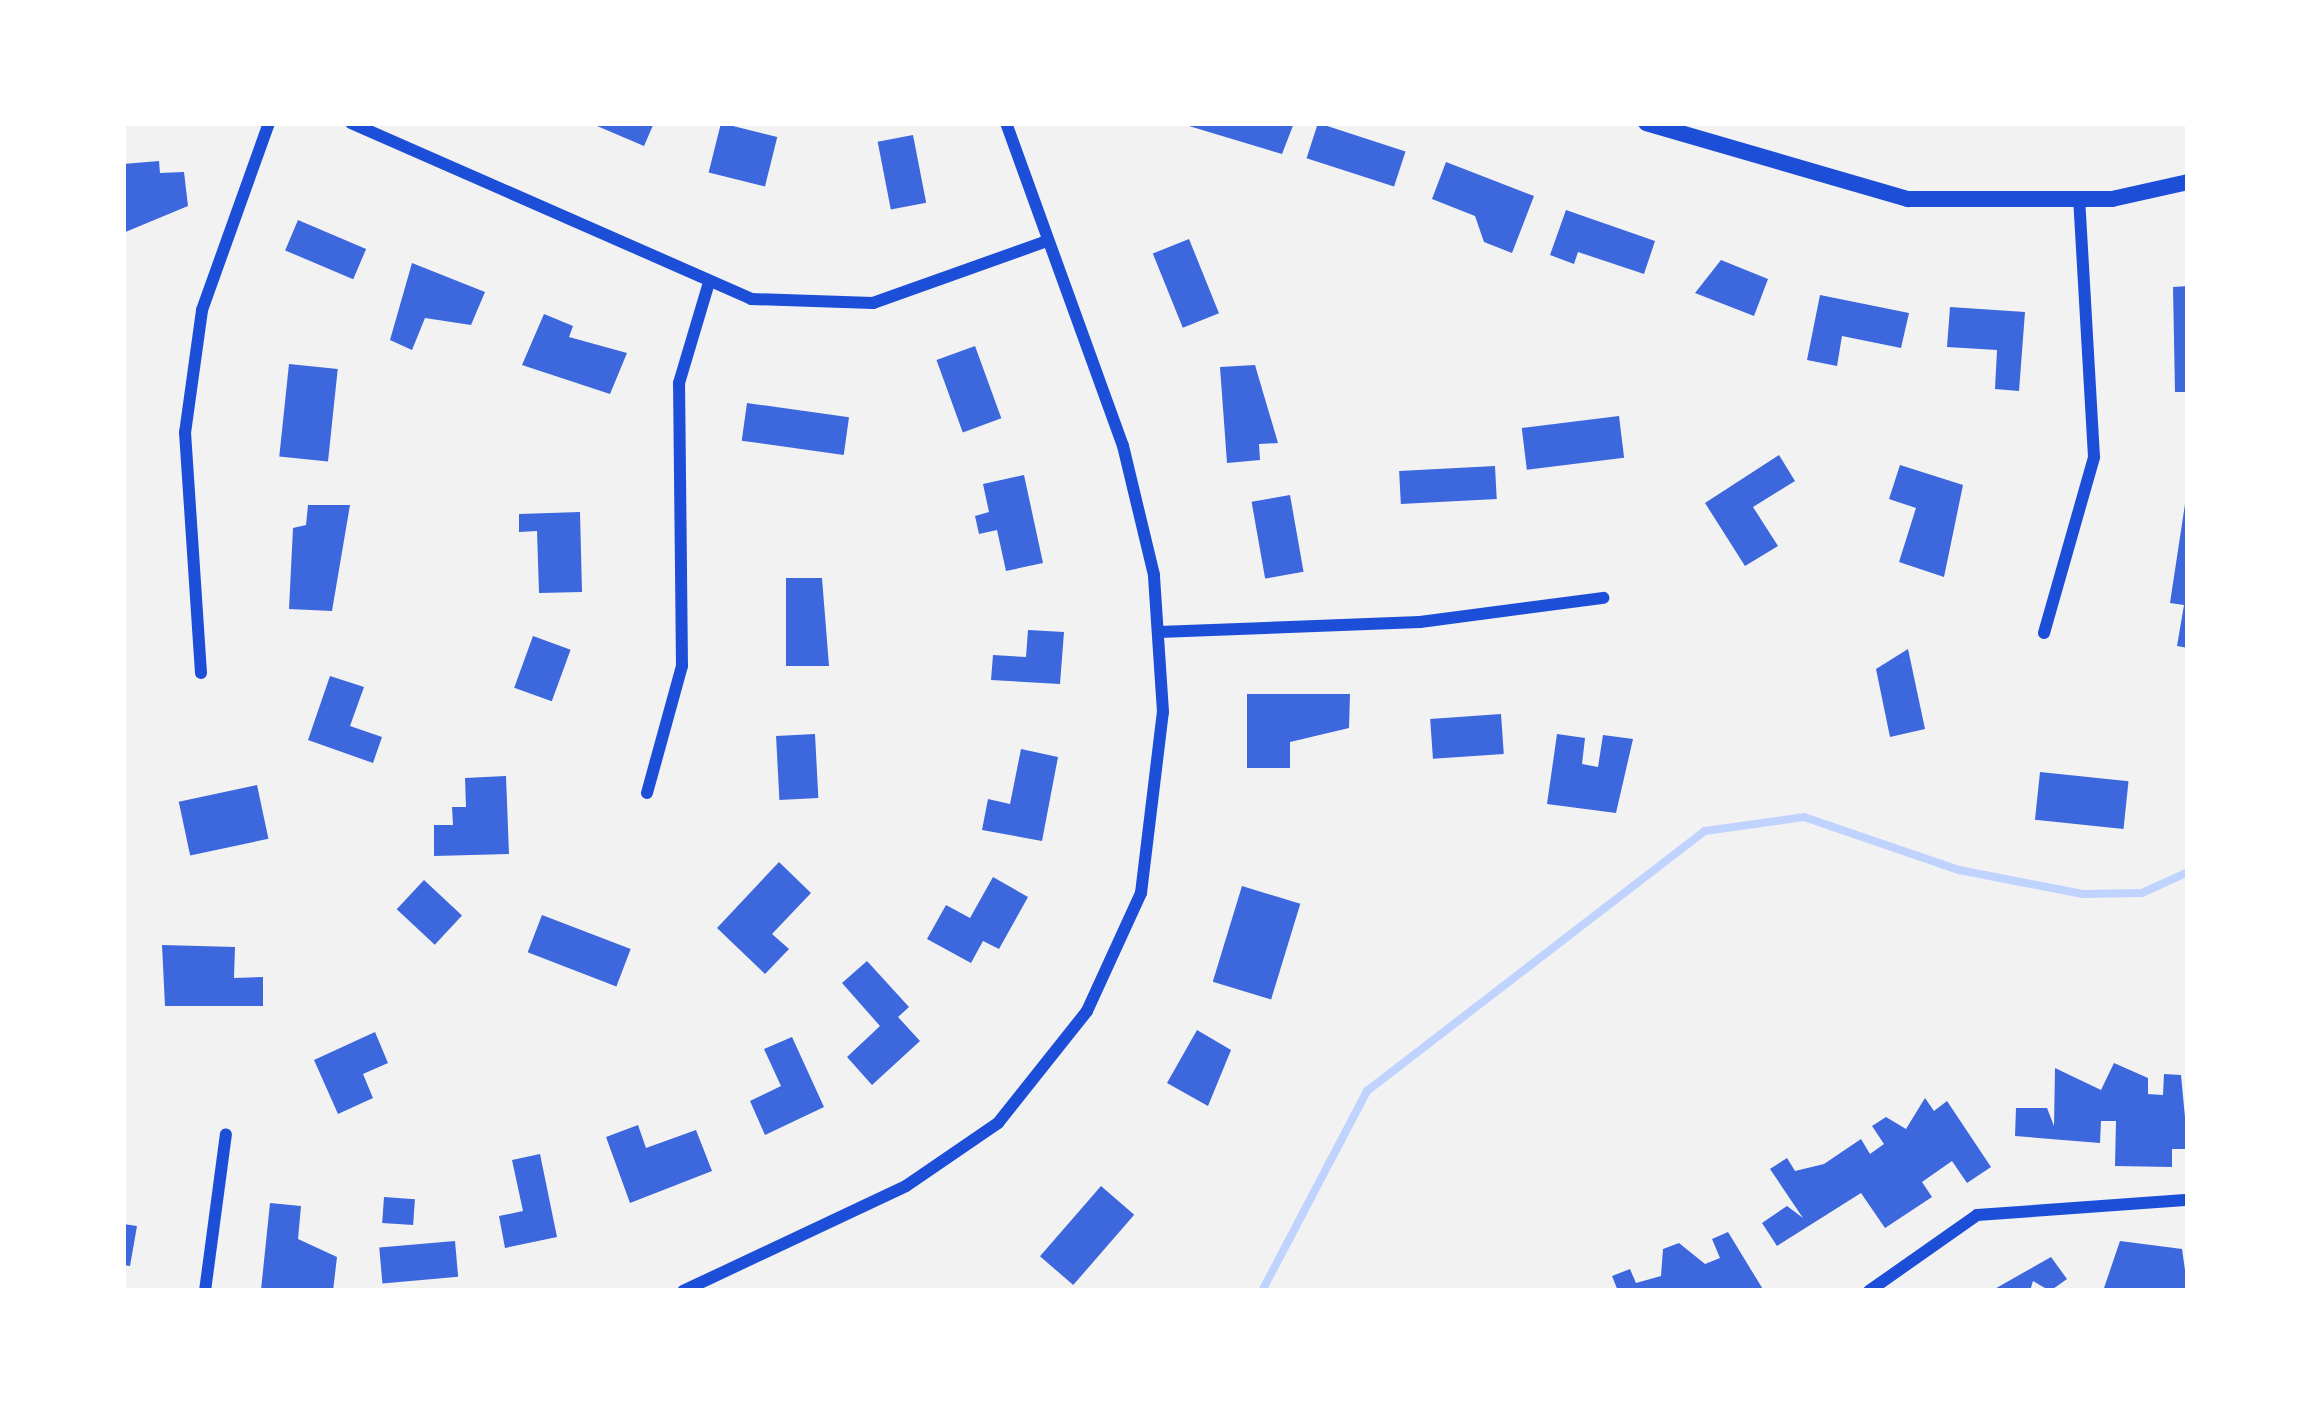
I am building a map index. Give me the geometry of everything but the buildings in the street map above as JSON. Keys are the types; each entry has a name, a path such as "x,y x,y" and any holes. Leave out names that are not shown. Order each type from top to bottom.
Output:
{"street":[{"path":"201,673 185,433 202,310 269,123"},
{"path":"351,123 708,286 801,306 873,303 1044,242"},
{"path":"683,1291 906,1186 998,1123 1046,1071 1118,957 1141,893 1156,824 1159,632 1123,446 1044,242 1006,123"},
{"path":"1646,123 1908,199 2079,199 2188,182"},
{"path":"2044,633 2094,457 2079,199"},
{"path":"647,793 682,666 679,383 708,286"},
{"path":"1159,632 1420,622 1603,598"},
{"path":"206,1291 226,1134"},
{"path":"1869,1291 1977,1215 2188,1200"}],"waterway":[{"path":"1262,1291 1367,1091 1705,831 1804,817 1959,870 2083,894 2142,893 2188,872"}]}
